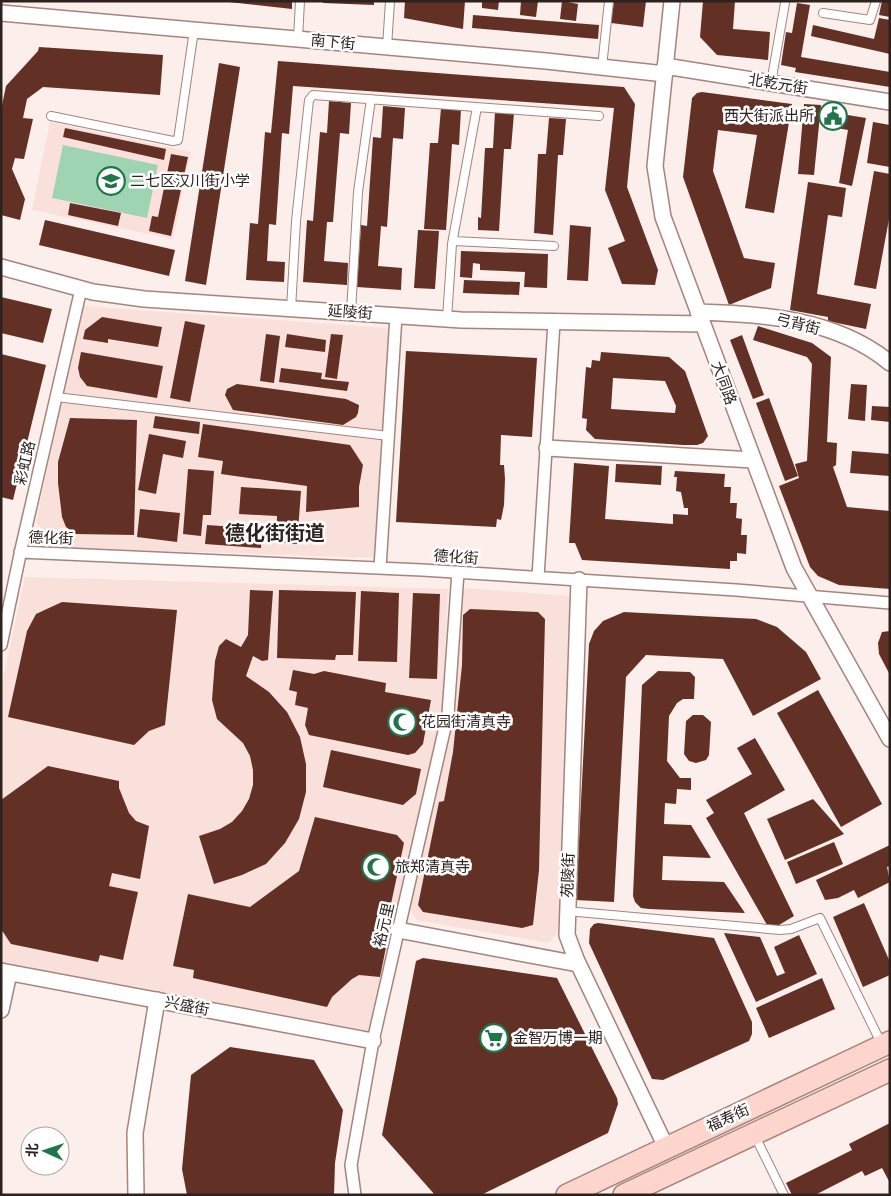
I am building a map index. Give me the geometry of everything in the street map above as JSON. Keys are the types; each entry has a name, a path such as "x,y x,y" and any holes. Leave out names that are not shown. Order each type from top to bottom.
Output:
{"main road":[{"name":"福寿街","path":"567,1195 886,1044"},
{"name":"福寿街","path":"624,1195 890,1070"}],"street":[{"name":"大同路","path":"672,1 655,166 657,189 663,217 794,568 890,739"},
{"name":"南下街","path":"1,13 665,70"},
{"name":"北乾元街","path":"665,70 771,83 890,102"},
{"name":"延陵街","path":"1,267 81,288 144,299 447,319 554,322 701,318"},
{"name":"彩虹路","path":"1,645 20,552 81,288"},
{"name":"弓背街","path":"701,318 749,314 805,322 870,348 890,363"},
{"path":"380,568 396,316"},
{"path":"538,577 554,322"},
{"path":"547,448 753,460"},
{"name":"德化街","path":"20,552 458,572 890,603"},
{"name":"裕元里","path":"355,1195 351,1166 373,1041 448,714 458,572"},
{"name":"苑陵街","path":"579,580 566,911 567,935 578,964 666,1147"},
{"path":"398,930 578,964"},
{"path":"1,1010 5,972"},
{"name":"兴盛街","path":"5,972 373,1041"},
{"path":"136,1195 135,1133 157,1000"}],"lane":[{"path":"298,39 300,1"},
{"path":"387,47 390,1"},
{"path":"602,66 609,1"},
{"path":"823,13 870,20 876,1"},
{"path":"771,83 785,3"},
{"path":"51,116 173,141 178,140 194,30"},
{"path":"292,308 296,221 309,100 313,94 599,116"},
{"path":"351,312 358,192 370,99"},
{"path":"447,319 453,241 477,107"},
{"path":"453,241 554,246"},
{"path":"56,397 389,436"},
{"path":"566,911 780,930 790,929 820,918 886,1044"},
{"path":"753,1133 784,1195"}],"shaded area":[{"name":"二七区汉川街小学","path":"50,122 191,152 173,239 32,210"},
{"path":"83,306 389,328 375,558 49,547 36,521"},
{"path":"25,577 448,589 442,712 371,1031 1,962 1,688"},
{"path":"462,588 573,596 558,931 549,943 417,920 410,910 453,713"}],"green space":[{"path":"63,145 158,165 147,218 52,198"}],"building":[{"path":"220,1 292,1 292,9"},
{"path":"323,1 374,1 374,5 323,3"},
{"path":"405,1 465,1 463,29 404,18"},
{"path":"482,1 499,1 498,10 482,8"},
{"path":"521,1 538,1 536,17 520,15"},
{"path":"562,1 578,4 576,21 560,19"},
{"path":"614,1 646,1 643,27 611,23"},
{"path":"703,1 735,1 733,29 770,32 768,60 717,55 700,37"},
{"path":"882,1 890,1 890,17 879,15"},
{"path":"797,3 810,5 801,57 890,72 890,87 795,72 796,68 781,65 786,32 792,33"},
{"path":"473,15 599,25 598,39 472,28"},
{"path":"879,18 890,20 890,54 811,36 813,25 874,39"},
{"path":"39,47 163,55 160,95 43,87 27,99 23,118 33,119 24,159 15,158 12,169 25,199 20,220 1,215 1,110 6,86 38,51"},
{"path":"278,61 624,87 635,104 627,187 658,270 655,285 622,284 608,248 625,241 605,190 614,108 293,86 289,134 282,133 276,225 269,224 267,261 285,262 284,282 246,280 250,223 258,224 265,132 271,133"},
{"path":"219,63 240,67 206,285 185,281"},
{"path":"702,92 792,104 774,213 745,208 757,135 718,130 713,171 744,258 775,263 771,288 729,305 683,177 692,98 697,93"},
{"path":"329,101 351,103 349,134 340,133 333,222 327,222 324,261 348,263 347,285 303,282 307,220 313,221 320,132 327,133"},
{"path":"804,104 821,105 814,175 798,174"},
{"path":"383,106 405,108 403,139 393,138 387,227 381,226 378,266 402,268 401,290 357,287 361,225 367,226 373,137 381,138"},
{"path":"441,108 461,109 459,145 452,144 446,230 424,229 430,143 438,143"},
{"path":"823,111 866,118 852,186 839,183 848,130 821,125"},
{"path":"495,112 514,113 511,149 504,149 499,231 478,230 478,217 481,218 485,148 493,148"},
{"path":"549,118 566,119 563,155 558,155 553,235 534,233 538,154 546,154"},
{"path":"873,122 890,125 890,167 867,163"},
{"path":"65,128 166,149 164,160 63,137"},
{"path":"171,154 188,157 171,236 149,231 152,216 158,217"},
{"path":"874,171 890,174 890,214 876,289 854,285"},
{"path":"808,182 846,188 842,217 828,215 817,294 871,304 866,329 828,321 828,317 790,310"},
{"path":"70,203 121,213 118,226 68,215"},
{"path":"45,220 175,250 169,276 39,245"},
{"path":"570,225 591,227 588,281 567,280"},
{"path":"418,230 439,231 435,289 414,288"},
{"path":"461,251 548,254 547,288 524,287 525,272 480,270 480,264 473,263 472,278 460,277"},
{"path":"464,280 520,282 519,295 463,293"},
{"path":"1,297 52,309 43,343 1,333"},
{"path":"102,317 162,327 158,347 108,339 108,343 83,339 85,330"},
{"path":"185,321 205,325 190,402 170,398"},
{"path":"758,326 812,343 831,357 827,442 837,443 836,465 833,467 847,507 890,511 890,589 839,585 818,576 810,567 779,486 799,478 795,464 807,461 812,364 807,357 753,340"},
{"path":"266,334 280,336 274,383 260,381"},
{"path":"287,334 326,340 325,352 285,347"},
{"path":"331,334 343,335 337,379 325,377"},
{"path":"742,335 764,395 753,399 730,340"},
{"path":"406,351 537,358 532,437 501,435 500,465 504,465 504,505 501,520 497,519 496,527 396,522"},
{"path":"81,352 163,366 157,398 87,386 80,377 78,368"},
{"path":"601,352 669,357 685,371 708,436 703,443 683,445 595,439 586,430 587,419 582,418 586,367 591,368 592,360 600,361","holes":["613,378 665,381 676,406 675,413 611,409"]},
{"path":"1,354 46,365 13,500 1,497"},
{"path":"281,368 322,373 321,379 349,382 347,391 279,382"},
{"path":"237,384 346,399 359,405 358,413 356,417 343,425 233,410 225,395 227,389"},
{"path":"851,384 867,385 865,421 848,419"},
{"path":"769,398 798,476 785,481 756,403"},
{"path":"872,406 890,407 890,422 871,420"},
{"path":"155,416 200,422 199,434 153,428"},
{"path":"70,418 137,420 134,535 76,534 66,527 62,517 58,483 58,462"},
{"path":"203,424 350,445 363,465 359,487 359,507 306,512 307,486 221,474 223,461 198,457"},
{"path":"149,434 186,441 183,458 163,454 156,494 138,490"},
{"path":"852,451 890,454 890,476 850,473"},
{"path":"574,463 609,466 605,519 673,524 673,514 688,515 688,508 684,508 681,492 676,491 677,477 674,477 675,471 725,474 724,487 731,487 730,503 737,503 736,518 742,519 741,535 747,535 746,554 737,553 737,561 730,561 730,569 582,560 575,543 569,543"},
{"path":"616,464 662,466 661,485 615,482"},
{"path":"188,469 214,471 211,515 203,515 201,536 183,534"},
{"path":"241,487 301,491 297,544 276,542 277,516 239,514"},
{"path":"140,509 180,513 177,542 137,537"},
{"path":"207,525 262,529 261,548 205,544"},
{"path":"250,590 273,591 268,660 262,661 253,656 246,676 269,692 287,712 300,737 306,764 306,792 299,819 285,843 266,864 242,875 214,884 199,836 220,829 232,822 242,811 249,799 253,785 253,770 250,756 243,743 217,719 212,700 215,661 219,646 226,639 241,647 248,635"},
{"path":"279,590 356,592 353,655 336,655 335,660 277,658"},
{"path":"361,591 399,593 397,662 358,661"},
{"path":"413,593 440,594 437,679 409,678"},
{"path":"62,602 177,610 165,725 149,731 134,745 8,717 27,631 36,614"},
{"path":"470,609 538,612 545,619 539,870 533,925 522,928 423,912 418,905 439,802 444,801 453,752 462,665 463,615"},
{"path":"624,612 756,619 777,627 806,652 821,679 753,716 723,659 646,655 626,677 614,902 576,900 589,644 594,631 603,621"},
{"path":"890,631 890,675 879,654 878,643 882,632"},
{"path":"293,670 314,674 324,671 386,683 385,692 431,700 423,744 415,753 408,755 309,735 305,725 308,708 295,705 297,692 289,690"},
{"path":"658,671 690,672 695,677 694,699 683,699 677,703 669,716 667,761 680,778 691,778 691,790 677,789 676,804 665,803 664,824 691,825 711,858 663,856 662,880 724,882 745,913 649,909 641,908 635,902 633,896 642,685"},
{"path":"818,690 882,804 841,827 777,713"},
{"path":"693,715 703,715 711,722 709,755 706,760 696,763 689,761 684,754 686,721"},
{"path":"755,738 785,790 744,813 794,916 779,925 767,925 706,818 714,813 706,800 752,774 737,748"},
{"path":"331,750 421,769 416,794 403,805 323,787"},
{"path":"48,766 119,781 119,788 129,813 136,821 149,826 140,879 112,873 109,886 138,892 123,960 100,955 98,962 11,944 1,929 1,800"},
{"path":"813,799 844,834 785,860 767,819"},
{"path":"315,817 397,835 404,843 382,946 386,947 380,977 359,975 332,997 327,1007 193,978 194,970 173,966 188,894 250,907 299,871"},
{"path":"834,842 843,864 796,884 787,862"},
{"path":"890,845 890,866 887,867 890,882 858,898 854,890 838,898 825,900 816,880"},
{"path":"864,903 890,962 890,975 863,987 833,917"},
{"path":"594,924 714,938 752,1022 752,1034 749,1041 663,1080 652,1079 589,943 590,929"},
{"path":"724,933 760,937 777,976 785,973 774,947 799,935 817,974 756,1002"},
{"name":"金智万博一期","path":"423,958 557,978 617,1098 618,1104 608,1133 481,1195 435,1195 382,1135 416,961"},
{"path":"822,978 835,1009 769,1038 756,1008"},
{"path":"230,1047 314,1060 343,1110 335,1163 334,1195 187,1195 182,1169 191,1075"},
{"path":"890,1123 890,1183 882,1168 865,1176 862,1171 815,1195 792,1195 786,1183 852,1150 849,1144"}],"place":[{"name":"西大街派出所","path":"833,116"},
{"name":"二七区汉川街小学","path":"111,181"},
{"name":"花园街清真寺","path":"402,722"},
{"name":"旅郑清真寺","path":"376,867"},
{"name":"金智万博一期","path":"494,1038"}],"district":[{"name":"德化街街道","path":"275,533"}]}
